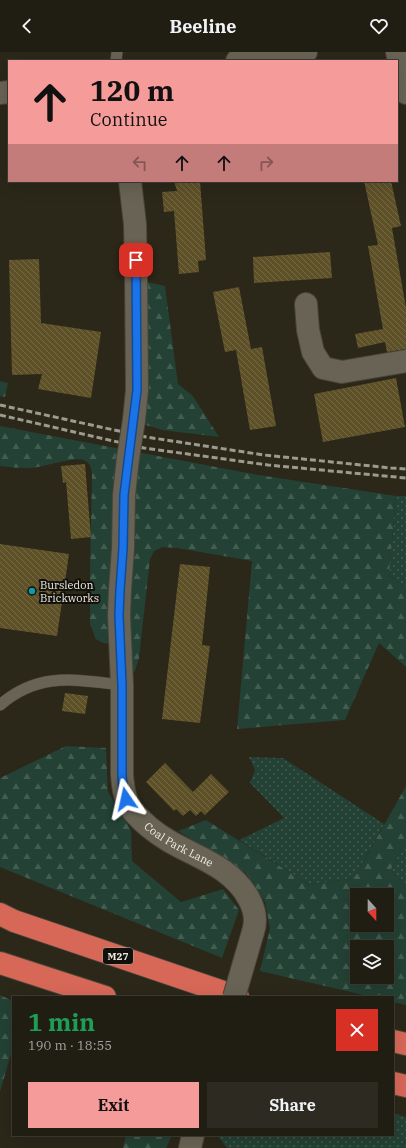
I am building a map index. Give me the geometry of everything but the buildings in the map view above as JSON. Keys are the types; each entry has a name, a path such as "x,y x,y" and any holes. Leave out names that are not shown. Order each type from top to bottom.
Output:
{"highway":[{"name":"M27","path":"0,914 14,921 235,996"},
{"path":"0,963 102,996"},
{"path":"394,1041 406,1044"},
{"path":"394,1083 406,1086"}],"street":[{"path":"245,60 306,52"},
{"path":"398,52 406,93"},
{"name":"Coal Park Lane","path":"130,182 135,224 137,390 124,495 123,548 120,590 123,789 130,808 158,834 168,841 227,872 244,889 253,906 255,918 253,932 234,996"},
{"path":"306,304 308,330 313,352 323,368 342,372 406,361"},
{"path":"190,1148 193,1136"}],"lane":[{"path":"0,705 19,692 44,682 68,679 122,685"}],"green space":[{"path":"144,282 165,286 178,384 193,396 219,437 162,430 139,423"},
{"path":"0,381 8,383 5,397 0,396"},
{"path":"0,426 253,474 396,496 389,575 406,587 406,667 379,643 345,720 237,729 252,561 163,547 154,551 150,559 139,658 135,671 130,676 122,645 103,643 96,639 90,624 92,473 90,465 88,462 79,459 28,468 0,466"},
{"path":"396,496 406,496 406,587 389,575"},
{"path":"66,746 106,748 108,792 131,830 132,861 181,902 223,889 239,910 222,958 0,867 0,778"},
{"path":"249,757 283,758 384,824 354,878 310,885 239,840 284,818 250,783 255,770"},
{"path":"406,786 406,841 391,869 406,890 406,1005 394,1002 394,996 368,996 260,971 270,928 265,902 247,874 178,831 206,820 310,885 354,878"},
{"path":"406,841 406,890 391,869"},
{"path":"0,995 12,1001 12,1050 0,1092"},
{"path":"394,1113 406,1117 406,1148 227,1148 218,1136 394,1136"},
{"path":"126,1136 172,1136 166,1148 123,1148"}],"railway":[{"path":"0,405 146,437 264,455 406,469"},
{"path":"0,415 144,448 268,465 406,478"}],"place":[{"name":"Bursledon Brickworks","path":"32,591"}],"route":[{"path":"126,799 123,789 122,775 122,685 119,615 123,548 124,495 137,390 136,260"}]}
